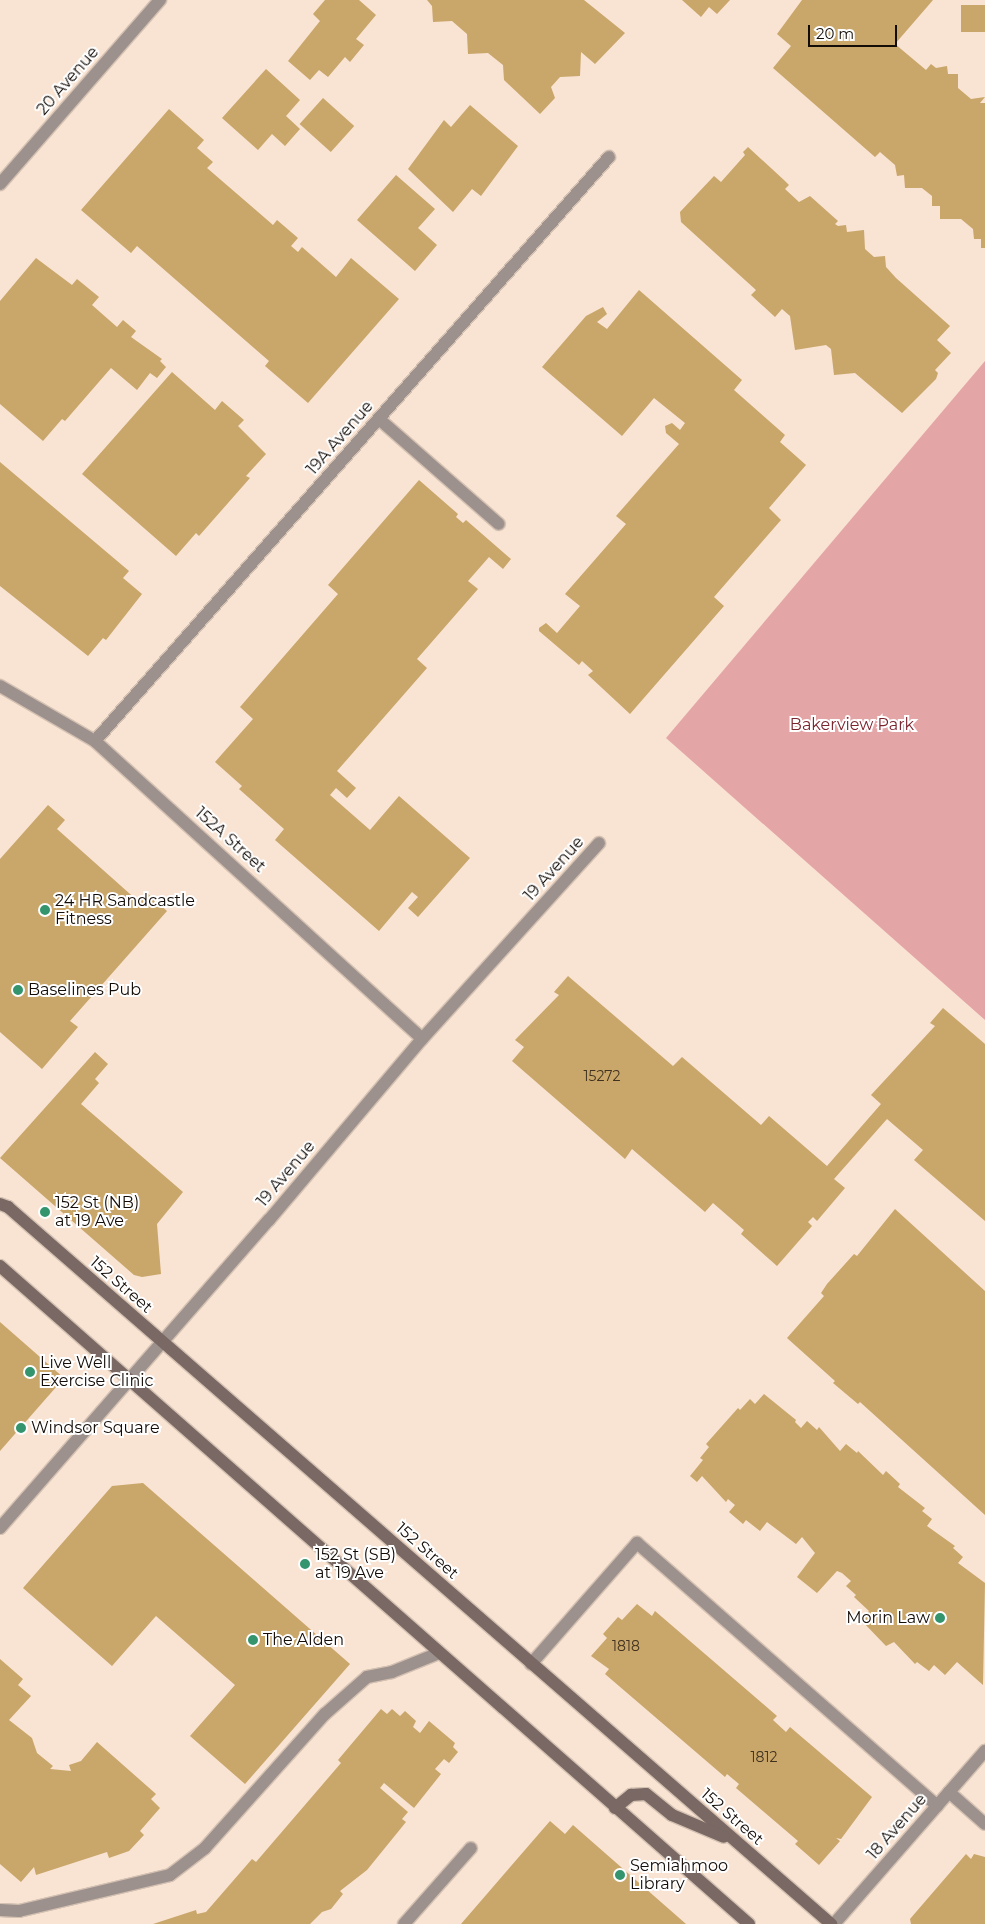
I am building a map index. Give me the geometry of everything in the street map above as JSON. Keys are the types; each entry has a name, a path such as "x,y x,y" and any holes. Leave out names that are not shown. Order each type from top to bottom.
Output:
{"main road":[{"name":"152 Street","path":"0,1204 8,1207 832,1924"},
{"path":"0,1266 749,1924"},
{"path":"615,1808 631,1795 646,1794 672,1814 736,1842"}],"street":[{"name":"20 Avenue","path":"0,184 160,0"},
{"name":"19A Avenue","path":"95,741 609,156"},
{"path":"379,418 499,524"},
{"name":"152A Street","path":"0,686 95,741 422,1039"},
{"name":"19 Avenue","path":"0,1528 422,1039 599,843"},
{"path":"531,1664 637,1543 937,1806"},
{"path":"0,1910 19,1911 170,1875 205,1848 325,1714 367,1677 392,1672 439,1653"},
{"name":"18 Avenue","path":"832,1924 985,1751"},
{"path":"949,1792 985,1824"},
{"path":"404,1924 471,1848"}],"green space":[{"name":"Bakerview Park","path":"985,361 985,1020 666,738"}],"building":[{"path":"325,0 359,0 376,15 356,39 364,45 350,62 345,57 328,77 319,70 310,80 288,61 320,21 313,14"},
{"path":"427,0 584,0 625,33 595,64 581,52 580,76 560,77 551,87 555,98 540,114 504,80 503,65 488,53 468,54 467,34 452,21 433,22 432,6"},
{"path":"682,0 730,0 717,14 709,7 701,17"},
{"path":"802,0 933,0 895,44 926,70 931,64 936,68 947,66 948,74 958,74 958,88 971,99 985,97 980,103 985,103 985,248 981,248 981,239 974,239 973,229 961,219 940,219 940,206 932,206 932,196 922,188 905,188 904,175 897,176 895,165 880,152 875,157 773,68 791,46 777,34"},
{"path":"961,5 985,5 985,32 961,32"},
{"path":"266,69 300,100 286,116 300,129 285,146 272,134 258,150 222,118"},
{"path":"323,98 354,126 331,152 300,124"},
{"path":"470,105 518,146 481,196 472,189 453,212 408,169 444,120 451,127"},
{"path":"169,109 204,140 197,148 213,162 207,168 273,225 277,220 298,238 291,246 298,252 302,247 336,277 351,258 399,299 308,403 265,366 269,361 137,246 131,253 81,210"},
{"path":"748,147 789,185 785,189 799,202 810,196 838,221 835,224 838,226 846,225 847,232 864,230 865,249 874,257 885,256 886,267 896,278 950,326 937,340 951,353 935,370 938,373 936,379 902,413 855,373 834,375 831,349 826,345 795,350 790,316 782,309 775,317 751,295 756,290 681,222 680,212 714,176 721,182 745,155 743,152"},
{"path":"396,175 435,209 418,228 437,245 415,271 357,220"},
{"path":"36,258 72,285 77,279 99,297 92,305 117,327 123,320 136,331 131,337 162,359 160,361 166,367 157,378 150,373 137,390 111,368 65,421 62,419 43,441 0,404 0,301"},
{"path":"639,290 742,380 734,390 785,435 780,442 806,465 769,508 781,520 714,597 724,606 630,714 588,675 593,671 582,661 579,665 539,631 539,628 546,623 557,633 580,606 565,594 626,524 616,516 679,444 666,433 665,426 672,423 680,430 685,423 654,398 622,436 542,367 586,316 603,307 607,314 597,322 607,329"},
{"path":"172,372 215,410 222,401 244,420 238,426 266,454 246,476 250,478 199,536 196,533 176,556 82,474"},
{"path":"0,462 129,571 123,578 142,594 106,640 103,638 88,656 0,586"},
{"path":"419,480 458,514 456,517 463,523 466,520 511,559 503,569 489,557 468,581 478,589 417,659 427,668 337,771 356,788 347,798 336,788 330,795 370,830 399,796 470,858 418,917 408,908 418,897 412,892 379,931 275,840 284,829 239,789 242,786 215,762 253,719 240,707 338,594 328,585"},
{"path":"48,805 65,820 57,829 139,902 147,893 167,911 70,1021 78,1027 42,1069 0,1032 0,859"},
{"path":"568,976 673,1066 682,1057 761,1125 769,1116 827,1166 881,1104 871,1095 935,1026 930,1023 943,1008 985,1044 985,1221 914,1160 923,1150 887,1119 834,1179 845,1188 817,1221 813,1217 808,1222 812,1226 777,1266 741,1234 744,1230 713,1203 705,1212 632,1149 625,1159 512,1061 524,1047 515,1040 559,995 554,992"},
{"path":"95,1052 108,1064 95,1079 99,1083 81,1104 183,1192 157,1224 161,1274 142,1277 134,1275 0,1158"},
{"path":"895,1209 985,1291 985,1515 860,1402 858,1404 833,1383 835,1381 787,1338 824,1296 821,1293 827,1284 854,1254 857,1256"},
{"path":"0,1322 64,1378 0,1451"},
{"path":"764,1394 796,1420 795,1422 801,1428 807,1421 817,1430 819,1427 840,1451 846,1444 857,1453 858,1451 883,1475 886,1471 900,1484 898,1487 925,1508 922,1511 932,1519 927,1526 955,1546 953,1548 963,1557 958,1563 985,1583 983,1685 957,1662 945,1675 934,1665 929,1671 917,1662 915,1664 894,1642 886,1646 861,1620 869,1611 854,1597 856,1595 846,1586 851,1581 842,1573 837,1571 817,1593 797,1577 815,1553 802,1537 796,1544 767,1522 760,1531 746,1520 743,1524 729,1512 735,1505 728,1499 726,1502 702,1476 697,1482 690,1476 703,1460 700,1458 709,1447 706,1444 738,1408 740,1410 750,1399 755,1404"},
{"name":"The Alden","path":"143,1483 350,1664 245,1784 190,1736 235,1685 156,1616 112,1666 23,1588 112,1486"},
{"path":"637,1604 652,1616 655,1611 777,1716 773,1720 786,1732 790,1727 872,1797 841,1839 836,1838 840,1841 819,1865 795,1844 798,1841 736,1788 739,1784 727,1774 725,1777 605,1674 609,1669 591,1656 607,1638 603,1634 618,1617 622,1620"},
{"path":"0,1659 23,1679 18,1685 31,1696 9,1720 32,1738 37,1753 53,1766 50,1769 71,1771 69,1765 81,1761 97,1742 156,1794 151,1799 160,1808 140,1831 144,1835 129,1851 109,1858 107,1852 36,1875 34,1867 21,1882 0,1864"},
{"path":"381,1709 387,1714 392,1709 400,1716 405,1711 416,1721 413,1727 420,1733 429,1721 455,1743 453,1747 458,1752 449,1763 444,1759 435,1769 441,1774 414,1808 384,1783 380,1788 408,1812 402,1819 406,1822 367,1870 340,1891 343,1894 331,1909 322,1912 310,1924 153,1924 196,1910 197,1914 206,1912 252,1859 256,1862 341,1763 338,1760"},
{"path":"550,1821 565,1834 573,1825 686,1924 461,1924"},
{"path":"966,1854 971,1859 974,1854 985,1857 985,1924 911,1924 910,1919"}],"place":[{"name":"24 HR Sandcastle Fitness","path":"45,910"},
{"name":"Baselines Pub","path":"18,990"},
{"name":"152 St (NB) at 19 Ave","path":"45,1212"},
{"name":"Live Well Exercise Clinic","path":"30,1372"},
{"name":"Windsor Square","path":"21,1428"},
{"name":"152 St (SB) at 19 Ave","path":"305,1564"},
{"name":"Morin Law","path":"940,1618"},
{"name":"The Alden","path":"253,1640"},
{"name":"Semiahmoo Library","path":"620,1875"}]}
